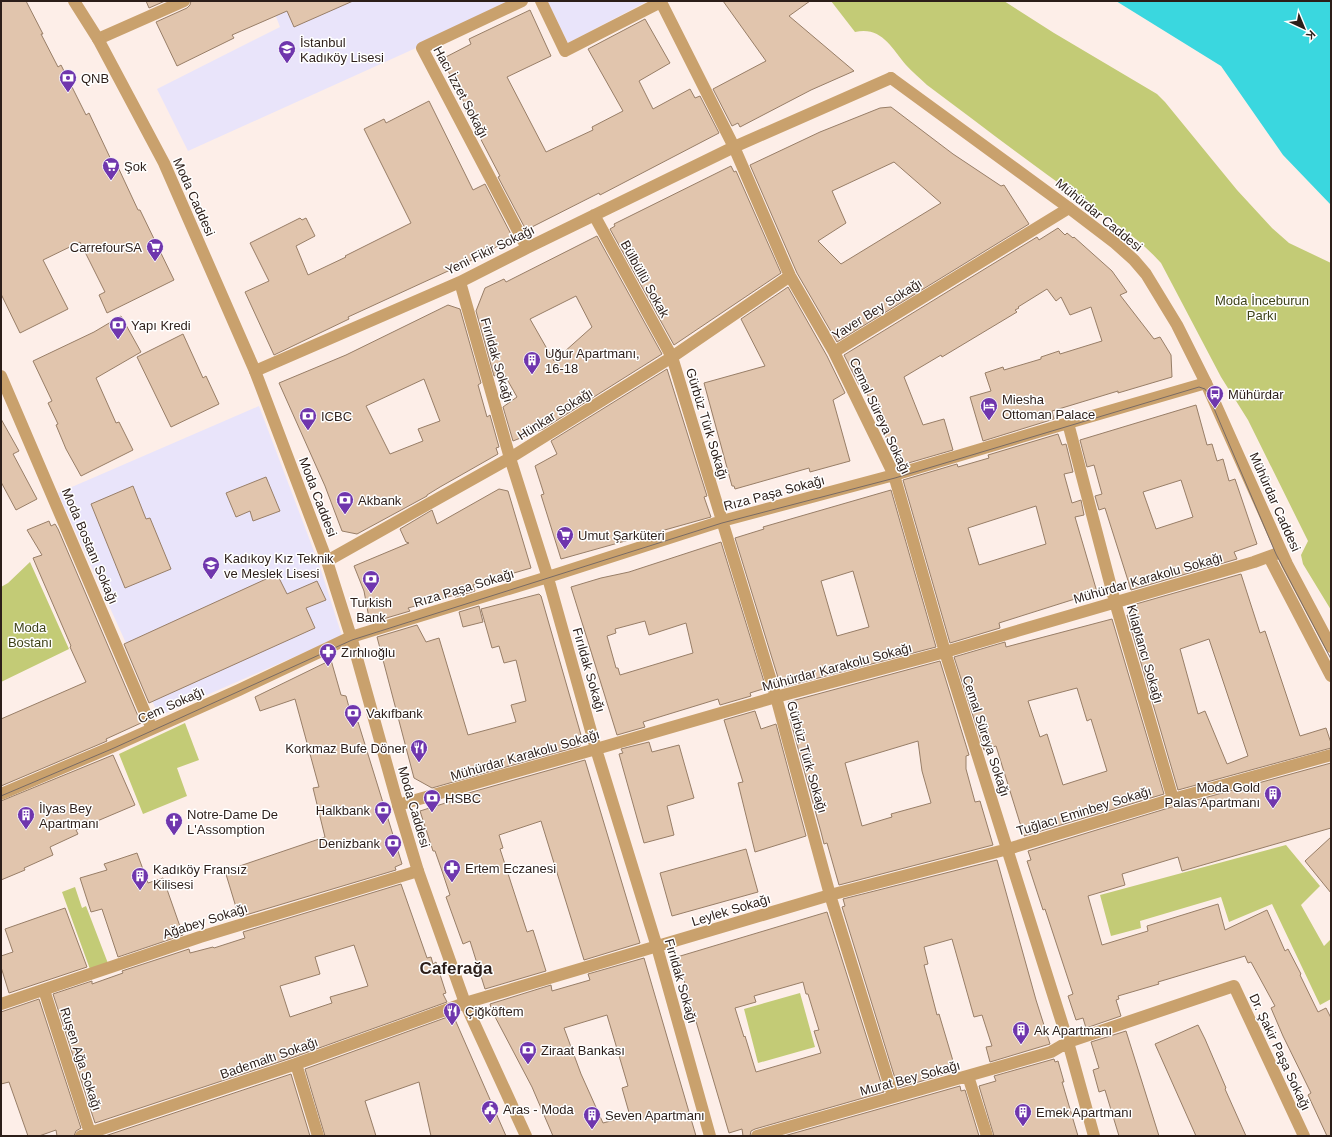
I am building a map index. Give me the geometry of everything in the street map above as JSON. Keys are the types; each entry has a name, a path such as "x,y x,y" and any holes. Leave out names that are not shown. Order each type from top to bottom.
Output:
{"street":[{"name":"Moda Caddesi","path":"74,1 98,39 164,163 255,371 327,561 352,637 398,805 418,871 465,1003 526,1136"},
{"path":"98,39 184,1"},
{"name":"Hacı İzzet Sokağı","path":"522,1 422,48 526,248"},
{"path":"540,1 565,51 660,2 734,147"},
{"name":"Mühürdar Caddesi","path":"734,147 891,78 1115,243 1134,260 1146,274 1178,325 1206,383 1281,552 1331,647"},
{"name":"Yeni Fikir Sokağı","path":"255,371 460,282 526,248 734,147"},
{"name":"Yaver Bey Sokağı","path":"734,147 790,276 834,352 1069,208"},
{"name":"Bülbüllü Sokak","path":"594,215 672,357"},
{"name":"Hünkar Sokağı","path":"327,561 510,458 672,357 790,276"},
{"name":"Fırıldak Sokağı","path":"460,282 510,458 548,577 596,749 657,947 710,1136"},
{"name":"Cemal Süreya Sokağı","path":"834,352 894,475 945,652 1068,1042 1094,1136"},
{"name":"Gürbüz Türk Sokağı","path":"672,357 776,697 830,895 893,1096"},
{"name":"Moda Bostanı Sokağı","path":"1,376 152,728"},
{"name":"Rıza Paşa Sokağı","path":"352,637 548,577 722,521 894,475 1206,383"},
{"name":"Kılaptancı Sokağı","path":"1068,423 1114,602 1173,799"},
{"name":"Mühürdar Karakolu Sokağı","path":"398,805 776,697 945,652 1269,557 1281,552"},
{"path":"1269,557 1331,676"},
{"name":"Cem Sokağı","path":"1,794 239,690 352,637"},
{"name":"Tuğlacı Eminbey Sokağı","path":"1008,849 1173,799 1331,755"},
{"name":"Leylek Sokağı","path":"465,1003 830,895 1008,849"},
{"name":"Ağabey Sokağı","path":"1,1004 200,937 418,871"},
{"name":"Dr. Şakir Paşa Sokağı","path":"1068,1042 1234,986 1304,1136"},
{"name":"Ruşen Ağa Sokağı","path":"44,990 87,1135"},
{"name":"Bademaltı Sokağı","path":"87,1135 296,1064 465,1003"},
{"name":"Murat Bey Sokağı","path":"757,1136 1051,1052 1068,1042"},
{"path":"296,1064 318,1136"},
{"path":"968,1076 987,1136"}],"shaded area":[{"name":"İstanbul Kadıköy Lisesi","path":"270,1 509,1 420,43 416,48 188,151 157,89 280,27"},
{"path":"547,1 648,1 568,43"},
{"name":"Kadıkoy Kız Teknik ve Meslek Lisesi","path":"259,406 320,567 342,636 159,716 58,493"}],"green space":[{"name":"Moda İnceburun Parkı","path":"831,1 1004,1 1054,33 1157,94 1237,190 1272,228 1289,243 1331,263 1331,610 1303,564 1301,555 1308,541 1248,420 1221,377 1161,263 1142,244 1121,228 1040,170 927,85 908,68 890,45 879,35 864,31 855,32"},
{"name":"Moda Bostanı","path":"30,562 69,649 1,682 1,587 8,583"},
{"path":"185,723 199,760 177,768 187,796 143,814 119,754"},
{"path":"1286,845 1320,886 1301,905 1324,946 1331,939 1331,999 1320,1005 1272,904 1229,922 1221,897 1140,921 1141,928 1111,936 1100,895"},
{"path":"75,887 82,908 86,906 109,966 91,972 62,892"},
{"path":"800,993 815,1047 758,1063 744,1009"}],"water":[{"path":"1116,1 1331,1 1331,205 1283,155 1221,66"}],"building":[{"path":"1,1 26,1 58,67 61,65 86,115 89,113 114,166 117,165 174,280 107,313 99,295 105,292 80,242 43,260 68,309 20,333 1,294"},
{"path":"146,1 165,1 149,8"},
{"path":"191,1 353,1 294,27 287,11 232,35 234,38 177,66 156,22 187,8"},
{"path":"723,1 810,1 789,16 854,71 811,90 740,127 738,123 732,126 713,89 766,61"},
{"path":"530,10 551,56 507,77 546,152 593,130 592,127 623,111 588,49 645,19 670,63 639,81 653,109 690,89 695,98 700,96 719,133 600,195 599,193 526,230 498,177 500,176 465,109 467,108 442,59 471,44 469,39"},
{"path":"429,101 473,190 485,184 513,238 472,260 348,317 349,319 274,355 245,292 269,281 250,243 300,218 302,220 306,218 315,236 296,246 308,275 411,223 364,129 384,119 386,123"},
{"path":"891,107 953,154 1001,186 1004,185 1029,224 837,342 797,273 750,165 820,132 880,108","holes":["894,162 941,203 841,264 818,241 846,223 832,191"]},
{"path":"731,166 734,172 736,171 781,273 674,345 610,229 615,226 614,224"},
{"path":"1058,228 1065,235 1067,233 1073,238 1074,237 1112,271 1127,292 1120,295 1154,339 1160,337 1171,355 1172,377 1118,393 1118,391 1052,411 1054,419 983,441 970,397 991,391 985,373 1003,367 1004,370 1041,359 1041,357 1059,351 1060,354 1102,341 1091,307 1070,315 1061,297 1056,301 1047,289 1018,307 1019,308 1015,310 1017,312 942,357 941,355 904,377 923,425 944,419 953,450 898,466 862,383 859,385 844,355 1037,237 1039,240"},
{"path":"597,236 662,354 543,429 513,441 503,407 517,397 503,372 494,376 476,311 485,288 504,279 506,282","holes":["576,296 592,327 554,361 530,319"]},
{"path":"788,287 827,356 845,393 833,400 850,461 810,472 809,468 735,489 734,486 732,486 704,383 765,366 741,319"},
{"path":"448,305 460,309 481,383 478,385 487,417 490,415 499,447 496,448 498,454 427,496 357,534 342,531 325,486 279,383 346,355","holes":["424,379 440,421 418,429 423,441 390,454 366,406"]},
{"path":"121,316 141,352 96,378 116,423 119,422 133,450 81,476 66,449 56,425 58,424 48,403 52,401 33,361 94,332"},
{"path":"183,334 203,378 206,376 219,404 171,427 137,357"},
{"path":"667,369 707,496 704,497 711,517 561,559 541,495 544,494 535,466 557,454 551,441"},
{"path":"1196,405 1207,445 1212,444 1217,461 1223,459 1229,481 1235,479 1257,544 1234,552 1237,559 1131,590 1105,508 1099,510 1095,496 1102,494 1094,465 1087,467 1080,440","holes":["1181,480 1193,517 1156,529 1143,492"]},
{"path":"1,419 19,451 13,454 37,499 16,510 1,482"},
{"path":"1058,434 1062,445 1066,444 1073,472 1064,474 1072,503 1081,500 1084,515 1075,517 1097,592 999,623 1000,628 950,643 903,480 957,464 958,467 989,458 988,455","holes":["1036,506 1046,544 979,565 968,528"]},
{"path":"266,477 280,511 253,521 250,511 236,517 226,493"},
{"path":"133,486 146,519 150,518 171,569 125,588 91,504"},
{"path":"499,489 508,491 531,568 473,585 475,591 408,608 410,611 373,622 371,617 369,618 364,591 354,566 409,543 406,542 400,529 432,510 437,524"},
{"path":"891,490 936,647 784,687 783,683 780,684 735,538 764,529 763,527","holes":["853,571 869,627 837,636 821,581"]},
{"path":"49,521 51,526 55,524 58,529 141,723 106,739 107,741 1,786 1,719 86,682 33,558 42,555 27,530"},
{"path":"721,542 766,688 750,693 751,696 720,705 718,699 643,722 645,727 617,735 571,587 601,578 629,572","holes":["645,621 649,635 686,623 693,653 620,675 618,668 616,668 607,636 616,633 615,629"]},
{"path":"277,574 287,594 317,581 326,600 306,608 315,628 149,703 124,644"},
{"path":"1241,574 1260,633 1265,631 1300,736 1326,728 1331,743 1331,748 1178,790 1127,615 1134,613 1133,609 1137,608 1136,604","holes":["1209,639 1248,756 1227,764 1205,711 1198,714 1180,649"]},
{"path":"539,594 541,596 583,742 580,743 580,746 432,788 414,778 377,637 417,625 426,642 439,638 468,735 516,722 511,705 526,701 516,660 504,663 499,646 492,648 481,609"},
{"path":"479,606 483,622 463,627 459,612"},
{"path":"1112,619 1164,794 1024,836 996,746 984,750 954,657 1005,642 1006,647","holes":["1077,688 1087,721 1091,719 1107,771 1063,785 1047,734 1040,737 1028,701"]},
{"path":"331,660 341,695 346,696 353,722 358,722 402,864 395,867 396,870 239,917 225,871 325,837 313,788 319,787 295,699 260,711 255,697"},
{"path":"940,661 969,755 966,756 966,769 975,802 980,801 993,845 839,885 827,843 824,844 790,719 793,718 788,702","holes":["918,741 922,771 931,803 891,814 892,817 862,826 845,763"]},
{"path":"755,711 761,729 776,724 806,836 755,852 738,783 743,782 724,720"},
{"path":"649,742 652,752 679,745 694,798 667,806 674,835 644,843 619,754 623,753 621,749"},
{"path":"113,755 135,805 76,830 78,834 50,847 53,855 24,868 25,870 1,880 1,801"},
{"path":"585,760 640,943 584,960 541,821 499,835 503,848 500,849 527,932 533,930 546,971 485,989 470,941 463,944 446,897 450,895 435,851 433,851 420,811 455,800 451,798"},
{"path":"1331,763 1331,828 1182,871 1178,857 1122,874 1125,885 1088,896 1102,945 1148,931 1147,926 1218,904 1225,930 1267,910 1285,951 1288,949 1318,1012 1326,1008 1331,1018 1331,1136 1327,1136 1308,1095 1311,1093 1271,1008 1275,1006 1251,962 1248,963 1245,956 1158,982 1159,984 1118,996 1119,999 1116,1000 1121,1016 1086,1028 1083,1018 1076,1020 1068,996 1073,994 1045,909 1043,910 1027,861 1031,860 1028,851 1175,806"},
{"path":"1331,837 1331,893 1305,861"},
{"path":"746,849 758,892 672,916 660,873"},
{"name":"Kadıköy Fransız Kilisesi","path":"137,853 148,883 163,878 183,935 118,957 102,909 91,912 80,878 107,870 104,864"},
{"path":"997,860 1036,1000 1050,1044 990,1062 986,1047 992,1046 982,1015 974,1017 952,939 924,947 928,964 924,965 937,1015 939,1014 956,1071 898,1088 842,907 845,906 843,899"},
{"path":"401,884 427,958 431,957 433,964 436,962 446,993 443,994 447,1002 294,1057 95,1123 53,994 92,981 92,984 123,973 122,971 189,949 190,953 214,948 245,938 243,932","holes":["354,945 368,986 330,997 332,1003 290,1017 280,986 320,974 315,957"]},
{"path":"65,908 87,967 9,993 1,967 1,956 13,952 5,929"},
{"path":"827,912 884,1092 755,1129 751,1131 750,1136 743,1136 742,1129 729,1133 677,957","holes":["803,982 806,994 808,994 819,1030 814,1031 821,1053 756,1072 735,1008 756,1002 754,996"]},
{"path":"644,958 696,1136 553,1136 532,1087 492,1011 490,1004 551,985 552,991 590,980 588,974","holes":["607,1015 628,1086 622,1088 630,1116 603,1123 581,1074 564,1028"]},
{"path":"39,999 81,1128 76,1131 74,1136 57,1136 56,1130 39,1136 28,1136 9,1082 1,1084 1,1012"},
{"path":"453,1015 506,1136 431,1136 419,1082 365,1101 376,1136 325,1136 305,1069"},
{"path":"1198,1025 1246,1136 1196,1136 1155,1044"},
{"path":"1126,1031 1159,1136 1119,1136 1105,1090 1099,1092 1093,1070 1099,1068 1091,1042"},
{"path":"1054,1059 1055,1062 1058,1061 1064,1082 1062,1082 1078,1136 994,1136 979,1086 996,1081 994,1076"},
{"path":"291,1074 310,1136 105,1136"},
{"path":"960,1086 961,1091 965,1090 979,1136 784,1136"}],"tram line":[{"path":"1,796 114,748 352,640 722,523 895,478 1199,387 1205,389 1207,392 1276,554 1331,659"}],"place":[{"name":"İstanbul Kadıköy Lisesi","path":"287,64"},
{"name":"QNB","path":"68,93"},
{"name":"Şok","path":"111,181"},
{"name":"CarrefourSA","path":"155,262"},
{"name":"Yapı Kredi","path":"118,340"},
{"name":"Uğur Apartmanı, 16-18","path":"532,375"},
{"name":"Mühürdar","path":"1215,409"},
{"name":"Miesha Ottoman Palace","path":"989,421"},
{"name":"ICBC","path":"308,431"},
{"name":"Akbank","path":"345,515"},
{"name":"Umut Şarküteri","path":"565,550"},
{"name":"Kadıkoy Kız Teknik ve Meslek Lisesi","path":"211,580"},
{"name":"Turkish Bank","path":"371,594"},
{"name":"Zırhlıoğlu","path":"328,667"},
{"name":"Vakıfbank","path":"353,728"},
{"name":"Korkmaz Bufe Döner","path":"419,763"},
{"name":"Moda Gold Palas Apartmanı","path":"1273,809"},
{"name":"HSBC","path":"432,813"},
{"name":"Halkbank","path":"383,825"},
{"name":"İlyas Bey Apartmanı","path":"26,830"},
{"name":"Notre-Dame De L'Assomption","path":"174,836"},
{"name":"Denizbank","path":"393,858"},
{"name":"Ertem Eczanesi","path":"452,883"},
{"name":"Kadıköy Fransız Kilisesi","path":"140,891"},
{"name":"Çiğköftem","path":"452,1026"},
{"name":"Ak Apartmanı","path":"1021,1045"},
{"name":"Ziraat Bankası","path":"528,1065"},
{"name":"Aras - Moda","path":"490,1124"},
{"name":"Emek Apartmanı","path":"1023,1127"},
{"name":"Seven Apartmanı","path":"592,1130"}],"district":[{"name":"Caferağa","path":"456,968"}]}
